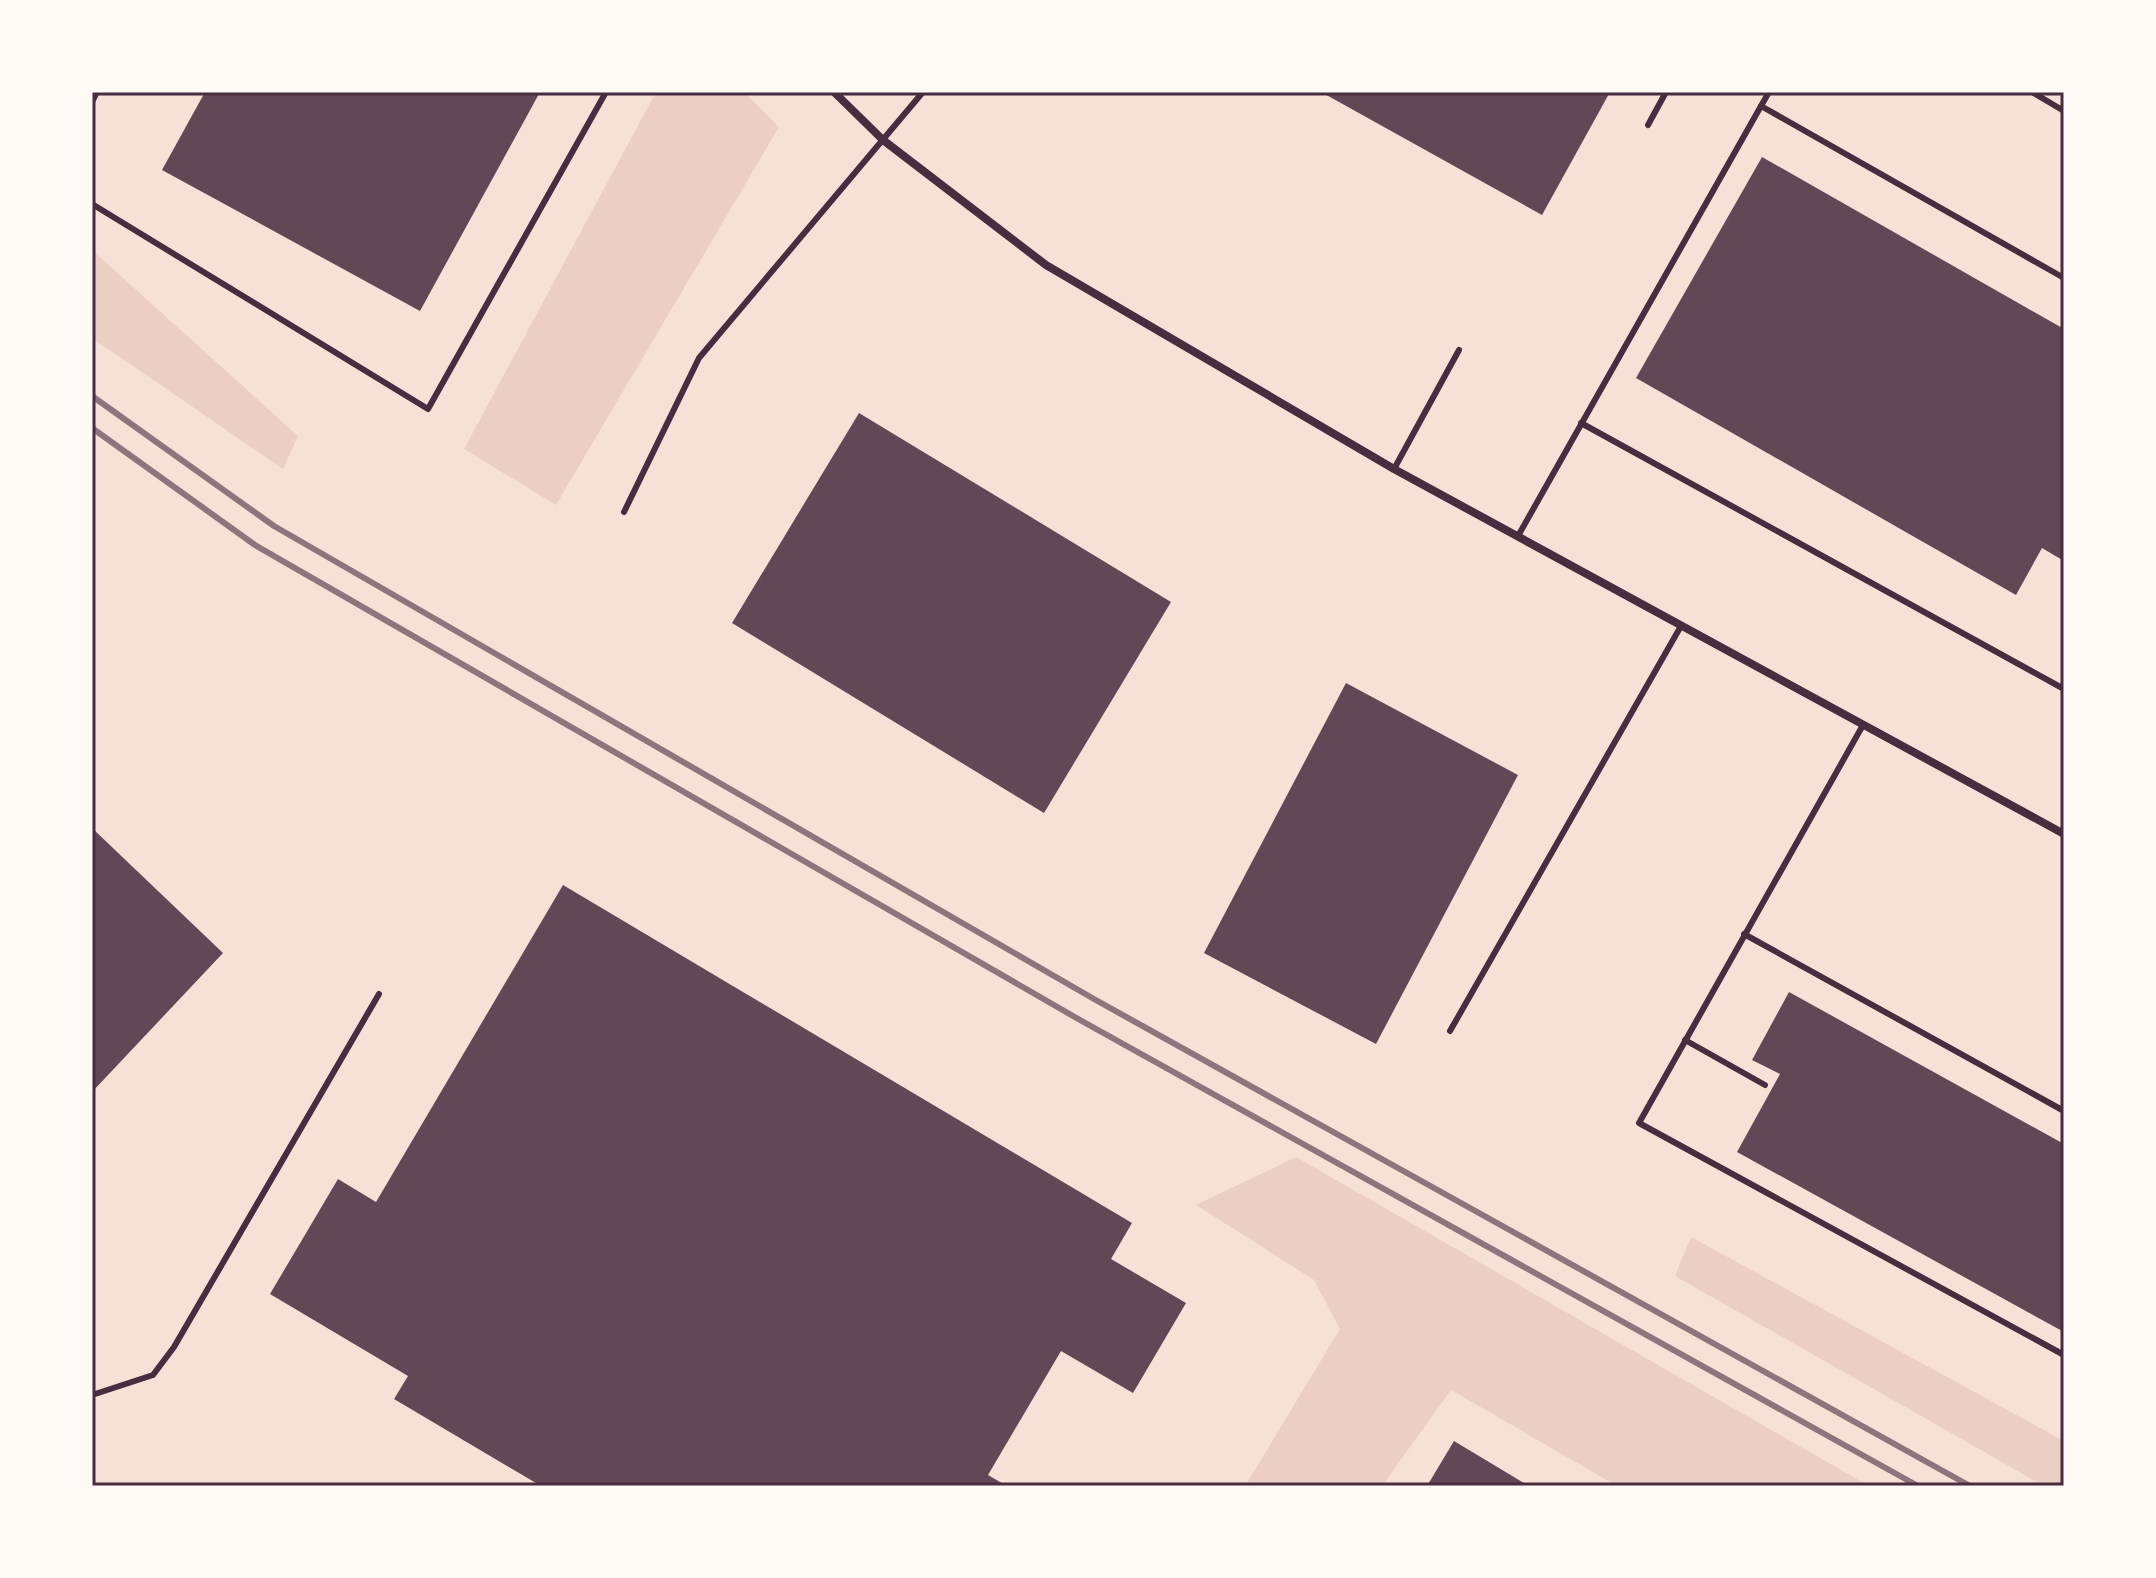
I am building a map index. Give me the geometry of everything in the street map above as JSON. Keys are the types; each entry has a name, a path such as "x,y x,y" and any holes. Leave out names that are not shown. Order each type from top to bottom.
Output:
{"street":[{"path":"834,92 883,140 1046,265 1394,469 2064,834"}],"lane":[{"path":"92,102 97,92"},
{"path":"92,204 428,409 606,92"},
{"path":"624,512 699,358 923,92"},
{"path":"1648,125 1666,92"},
{"path":"1518,536 1769,92"},
{"path":"2032,92 2064,111"},
{"path":"1761,106 2064,278"},
{"path":"1394,469 1459,350"},
{"path":"1581,423 2064,689"},
{"path":"1450,1031 1681,626"},
{"path":"1863,725 1639,1123 2064,1355"},
{"path":"1744,934 2064,1111"},
{"path":"92,1395 153,1375 174,1347 379,994"},
{"path":"1685,1040 1765,1085"}],"shaded area":[{"path":"656,92 744,92 779,127 556,505 464,449"},
{"path":"92,250 298,436 283,469 92,338"},
{"path":"1296,1157 1869,1486 1617,1486 1451,1390 1382,1486 1245,1486 1340,1329 1314,1280 1196,1205"},
{"path":"1691,1237 2064,1441 2064,1486 2044,1486 1675,1276"}],"building":[{"path":"205,92 540,92 420,311 162,170"},
{"path":"1321,92 1610,92 1542,215"},
{"path":"1762,157 2064,329 2064,561 2042,548 2016,595 1636,378"},
{"path":"859,413 1171,602 1044,813 732,623"},
{"path":"1346,683 1518,775 1376,1044 1204,953"},
{"path":"92,828 223,953 92,1092"},
{"path":"563,885 1132,1223 1111,1259 1186,1303 1133,1393 1061,1351 988,1475 1007,1486 541,1486 394,1399 408,1376 270,1294 338,1179 376,1202"},
{"path":"1789,992 2064,1144 2064,1332 1737,1152 1780,1074 1752,1060"},
{"path":"1454,1441 1529,1486 1427,1486"}],"railway":[{"path":"92,396 274,526 1094,999 1970,1486"},
{"path":"92,428 255,545 1080,1020 1918,1486"}]}
